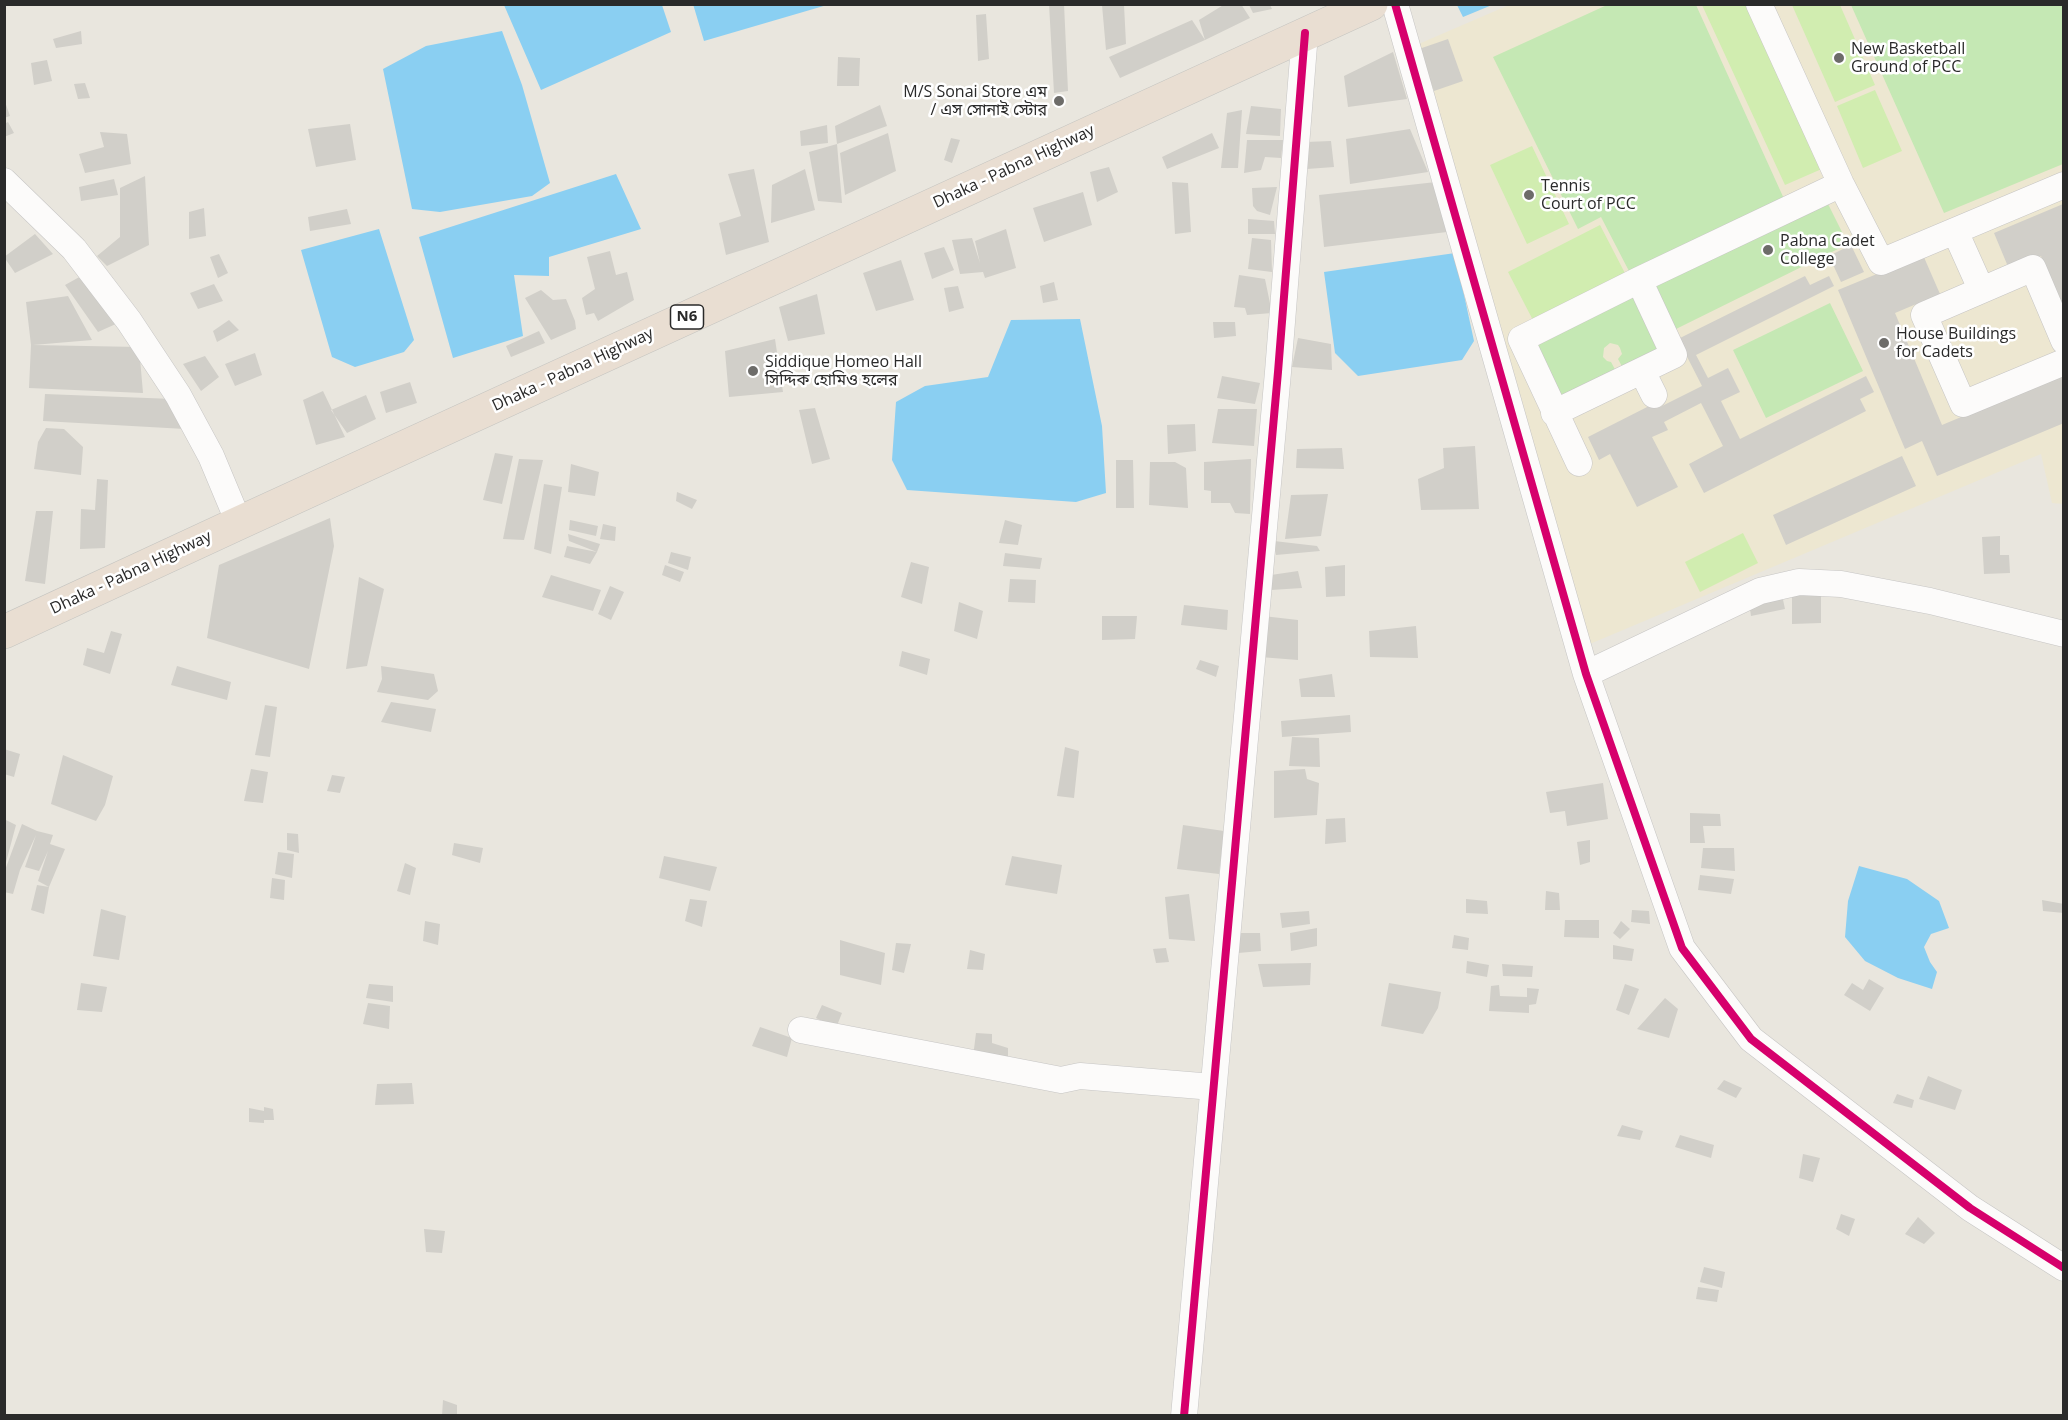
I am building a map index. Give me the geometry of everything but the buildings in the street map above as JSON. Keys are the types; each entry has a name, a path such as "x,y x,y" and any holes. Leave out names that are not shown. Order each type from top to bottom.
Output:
{"highway":[{"name":"Dhaka - Pabna Highway","path":"4,632 1319,20 1371,4"}],"street":[{"path":"1395,4 1586,674 1682,948 1750,1039 1970,1208 2064,1268"},
{"path":"1759,4 1841,184 1881,262 2064,185"},
{"path":"1184,1416 1278,372 1319,20"},
{"path":"4,181 74,249 129,321 178,394 211,456 239,523"},
{"path":"1579,463 1521,339 1841,184"},
{"path":"1955,231 1981,289"},
{"path":"2064,341 2033,268 1924,315 1963,404 2064,362"},
{"path":"1554,413 1674,355 1639,280"},
{"path":"1642,371 1654,395"},
{"path":"1586,674 1760,591 1799,582 1841,584 1920,598 2064,634"},
{"path":"801,1030 1061,1080 1080,1076 1213,1087"}],"shaded area":[{"name":"Pabna Cadet College","path":"1509,5 2063,5 2063,504 2052,503 2041,454 1585,646 1414,46"}],"green space":[{"path":"1607,5 1696,5 1785,201 1630,273 1601,217 1578,229 1493,57"},
{"path":"1702,5 1748,5 1824,168 1785,185"},
{"name":"New Basketball Ground of PCC","path":"1792,5 1840,5 1875,85 1835,102"},
{"path":"1851,5 2063,5 2063,164 1944,213"},
{"path":"1875,90 1902,151 1863,168 1837,106"},
{"name":"Tennis Court of PCC","path":"1532,146 1569,224 1527,244 1490,165"},
{"path":"1825,198 1848,244 1674,330 1651,284"},
{"path":"1600,225 1628,279 1536,326 1508,272"},
{"path":"1632,293 1662,353 1625,372 1618,359 1622,354 1620,348 1610,343 1604,348 1603,357 1611,362 1618,375 1561,403 1531,343"},
{"path":"1830,303 1863,371 1766,418 1733,350"},
{"path":"1743,533 1758,563 1700,592 1685,562"}],"water":[{"path":"693,4 827,4 827,5 704,41"},
{"path":"504,5 662,5 671,32 541,90"},
{"path":"1457,5 1492,5 1463,17"},
{"path":"502,31 522,85 550,183 532,196 440,212 412,209 383,69 426,46"},
{"path":"616,174 641,229 549,257 549,276 514,275 523,336 453,358 419,237"},
{"path":"379,229 414,340 404,352 355,367 332,357 301,250"},
{"path":"1455,253 1474,341 1462,360 1358,376 1335,353 1324,272"},
{"path":"1080,319 1102,426 1106,493 1076,502 907,490 892,460 896,402 925,386 988,377 1011,320"},
{"path":"1859,866 1907,879 1939,901 1949,928 1931,934 1924,947 1937,972 1932,989 1898,978 1865,961 1845,937 1848,901"}],"cycle path":[{"path":"1395,4 1586,674 1682,948 1751,1039 1970,1208 2064,1268"},
{"path":"1184,1416 1278,372 1305,33"}],"place":[{"name":"New Basketball Ground of PCC","path":"1839,58"},
{"name":"M/S Sonai Store এম / এস সোনাই স্টোর","path":"1059,101"},
{"name":"Tennis Court of PCC","path":"1529,195"},
{"name":"Pabna Cadet College","path":"1768,250"},
{"name":"House Buildings for Cadets","path":"1884,343"},
{"name":"Siddique Homeo Hall সিদ্দিক হোমিও হলের","path":"753,371"}]}
